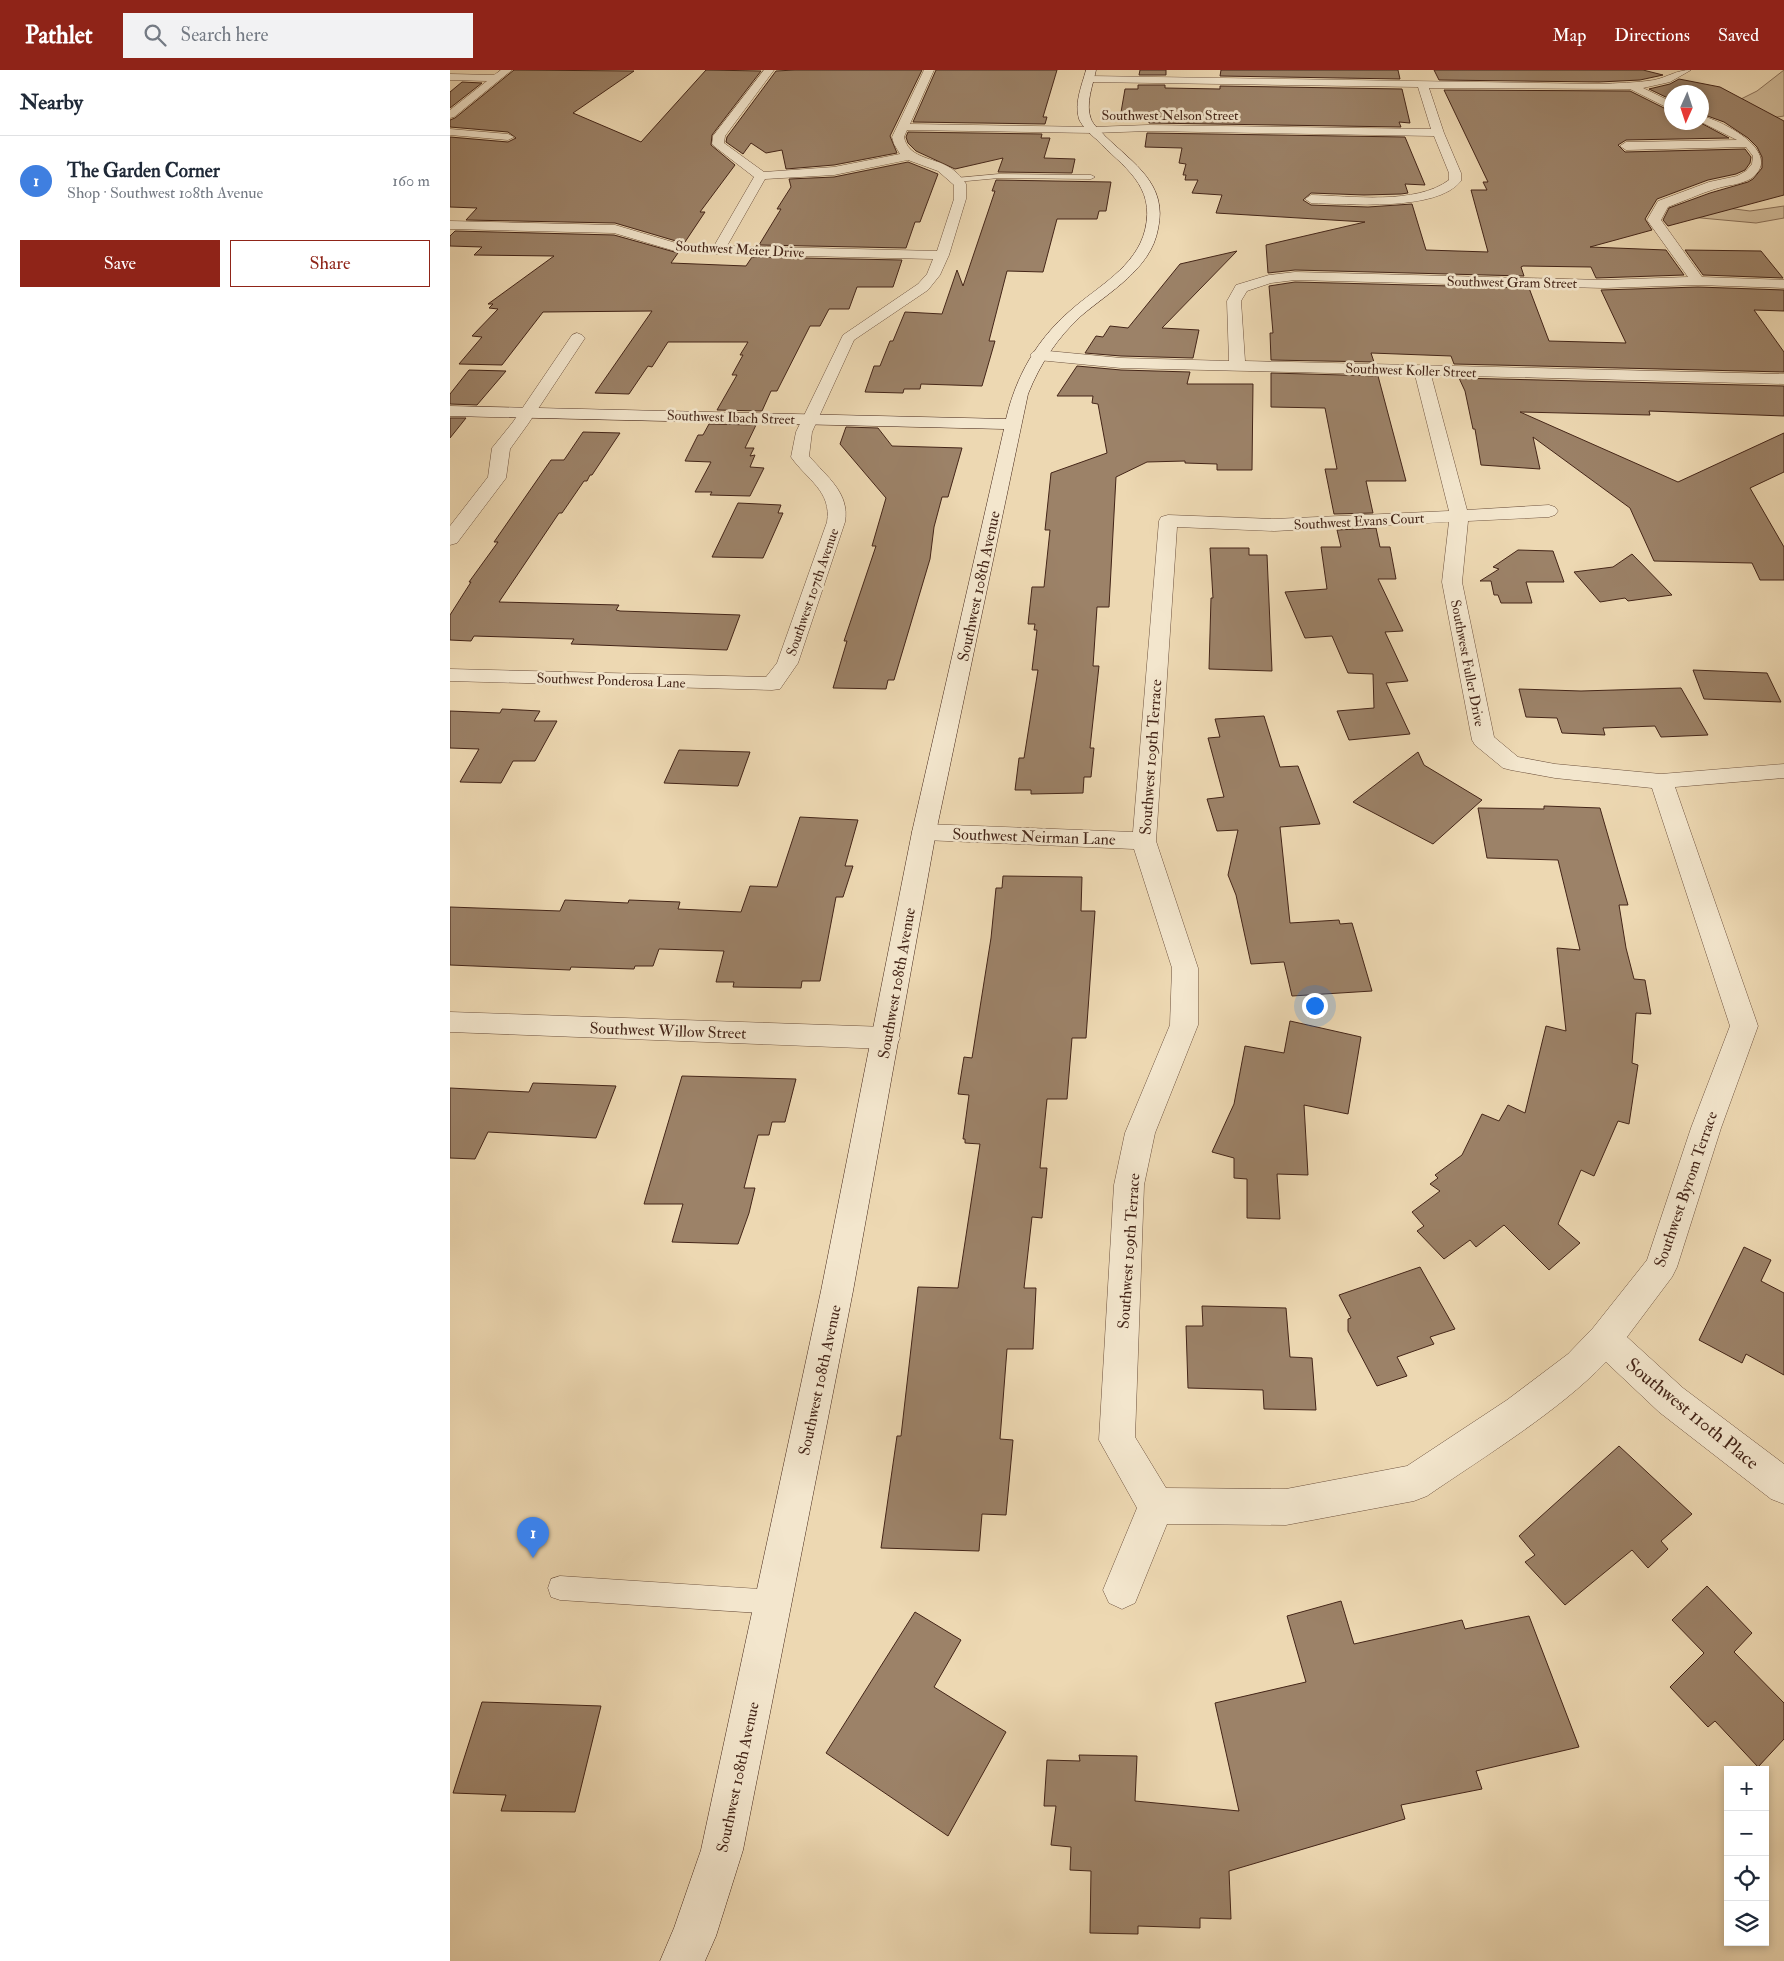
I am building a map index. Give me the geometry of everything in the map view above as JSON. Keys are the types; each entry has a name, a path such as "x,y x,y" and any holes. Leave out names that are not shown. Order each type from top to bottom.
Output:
{"street":[{"path":"450,115 507,70"},
{"path":"769,70 719,136 718,144 761,176 834,171 908,156 938,166 952,174 956,180"},
{"path":"908,156 898,143 898,137 929,70"},
{"path":"1090,74 1194,75 1422,83 1632,86 1676,76 1686,70"},
{"name":"Southwest 108th Avenue","path":"682,1961 694,1936 722,1850 774,1602 886,1038 924,832 1012,424 1027,373 1038,355 1076,313 1110,287 1134,262 1152,230 1154,214 1145,182 1131,164 1103,141 1085,118 1083,109 1090,74"},
{"path":"450,77 498,78"},
{"path":"1310,199 1398,199 1432,195 1449,188 1456,177 1438,133 1422,83"},
{"path":"1632,86 1664,103"},
{"path":"1698,282 1654,220 1663,204 1749,175 1759,166 1762,158 1760,150 1738,134 1709,122"},
{"name":"Southwest Nelson Street","path":"902,127 1094,130 1148,128 1438,133"},
{"path":"450,132 508,137"},
{"path":"1626,146 1750,143"},
{"path":"718,250 761,176"},
{"name":"Southwest 107th Avenue","path":"772,684 787,663 836,522 838,510 834,496 800,457 804,432 848,338 923,287 933,275 942,255 960,199 960,184 956,180"},
{"name":"Southwest Meier Drive","path":"450,225 615,229 675,247 718,250 942,255"},
{"name":"Southwest Gram Street","path":"1237,365 1234,301 1241,288 1269,279 1295,276 1604,284 1698,282 1784,284"},
{"path":"450,539 497,478 501,448 520,424 577,338"},
{"name":"Southwest Koller Street","path":"1038,355 1121,363 1784,379"},
{"name":"Southwest Fuller Drive","path":"1422,371 1459,514 1452,582 1483,740 1511,763 1555,772 1661,781 1784,771"},
{"name":"Southwest Ibach Street","path":"450,411 527,411 1012,424"},
{"name":"Southwest Evans Court","path":"1168,522 1274,526 1368,522 1459,514 1508,514 1549,511"},
{"name":"Southwest 109th Terrace","path":"1156,1506 1117,1440 1129,1185 1140,1133 1184,1025 1185,968 1144,841 1168,522"},
{"name":"Southwest Ponderosa Lane","path":"450,675 772,684"},
{"name":"Southwest Byrom Terrace","path":"1156,1506 1286,1507 1414,1483 1519,1412 1580,1365 1661,1267 1706,1128 1744,1026 1661,781"},
{"name":"Southwest Neirman Lane","path":"924,832 1144,841"},
{"name":"Southwest Willow Street","path":"450,1022 886,1038"},
{"name":"Southwest 110th Place","path":"1604,1338 1671,1400 1784,1486"},
{"path":"1122,1590 1156,1506"}],"lane":[{"path":"956,180 999,176 1091,177"},
{"path":"560,1588 774,1602"}],"shaded area":[{"path":"1784,70 1784,116 1734,124 1709,115 1709,107 1735,102 1757,91"},
{"path":"1689,203 1750,211 1784,206 1784,218 1756,223 1679,216"}],"building":[{"path":"514,70 634,71 573,113 641,142 706,70 761,71 712,135 711,145 735,165 700,212 705,212 685,242 615,223 466,220 477,208 450,207 450,137 508,142 516,138 508,132 450,127 450,120 455,118"},
{"path":"922,70 890,136 897,153 834,165 786,169 782,150 766,153 751,143 743,154 726,142 727,137 776,71"},
{"path":"936,70 1057,70 1043,117 1047,117 1045,124 913,122"},
{"path":"1140,70 1166,70 1166,75 1139,75"},
{"path":"1221,70 1398,70 1400,79 1220,76"},
{"path":"1434,70 1643,70 1663,75 1640,80 1599,82 1439,80"},
{"path":"1679,79 1720,87 1784,121 1784,195 1668,226 1663,220 1669,208 1748,182 1762,168 1762,157 1757,147 1748,138 1724,122 1709,117 1709,85 1666,85"},
{"path":"462,82 482,83 450,108 450,92"},
{"path":"1138,85 1165,85 1165,88 1220,89 1220,86 1402,89 1410,123 1399,122 1401,127 1149,123 1149,118 1120,118 1125,89 1138,89"},
{"path":"1664,85 1664,96 1649,89"},
{"path":"1444,90 1630,91 1664,108 1664,130 1709,130 1709,127 1729,138 1626,140 1618,145 1625,152 1745,149 1751,157 1750,163 1745,170 1736,174 1708,180 1657,199 1645,219 1652,230 1590,247 1666,250 1684,275 1596,278 1591,267 1523,266 1521,267 1524,276 1295,270 1268,273 1266,245 1365,222 1216,213 1222,195 1192,193 1198,180 1185,180 1186,175 1183,175 1186,164 1179,163 1182,148 1145,147 1147,133 1405,137 1425,185 1405,184 1408,193 1401,194 1311,193 1303,200 1311,205 1368,207 1412,204 1426,250 1488,252 1471,190 1487,190 1483,182 1488,182"},
{"path":"908,132 1042,134 1041,138 1050,138 1044,158 1075,159 1072,173 998,172 1003,158 955,169 916,151 908,143 906,137"},
{"path":"908,162 938,174 920,222 915,222 906,248 759,245 781,209 777,209 791,187 789,179 834,177"},
{"path":"996,180 1111,182 1106,211 1099,211 1097,219 1057,219 1043,272 1007,271 989,341 995,341 982,386 921,384 920,389 904,389 903,393 865,392 874,366 880,366 905,312 942,314 957,270 963,286 995,191 992,191"},
{"path":"455,231 614,235 678,253 671,263 746,266 752,257 902,260 893,287 857,287 849,309 829,309 820,326 810,326 777,391 771,391 762,411 717,410 737,375 732,375 743,355 740,355 748,342 668,342 652,367 648,366 629,394 595,393 652,311 543,312 502,365 459,364 482,337 472,336 498,309 489,308 493,304 488,304 554,256 474,255 482,247 450,246 450,236"},
{"path":"1685,250 1761,251 1783,278 1703,275"},
{"path":"1237,251 1162,328 1199,330 1193,358 1085,353 1096,336 1103,337 1110,326 1128,328 1180,264"},
{"path":"1295,282 1529,288 1549,341 1626,343 1601,290 1698,287 1784,290 1784,311 1754,310 1784,352 1784,372 1454,364 1451,356 1371,353 1374,362 1271,360 1270,333 1273,333 1269,286"},
{"path":"1077,366 1121,370 1190,372 1187,384 1253,384 1252,470 1217,470 1217,464 1185,463 1185,461 1147,462 1116,477 1109,607 1097,607 1093,666 1099,666 1090,748 1094,748 1091,777 1084,777 1083,793 1031,794 1031,790 1015,790 1019,758 1024,758 1038,670 1032,670 1037,630 1034,630 1035,624 1028,624 1032,587 1044,587 1050,530 1045,530 1051,473 1107,453 1098,404 1092,403 1093,396 1057,396"},
{"path":"469,370 506,371 477,405 450,404 450,394"},
{"path":"1271,373 1378,376 1406,481 1366,481 1373,513 1334,514 1325,469 1337,469 1325,408 1271,407"},
{"path":"1459,378 1784,386 1784,416 1649,411 1650,415 1520,412 1678,482 1784,433 1784,472 1750,488 1784,547 1784,580 1760,580 1752,563 1654,561 1630,508 1533,437 1540,469 1481,465 1475,429 1473,429 1465,391"},
{"path":"450,418 466,418 450,438"},
{"path":"709,424 756,425 745,448 754,448 750,456 755,455 750,467 764,468 750,496 710,495 712,492 695,492 711,462 685,461 698,435 703,435"},
{"path":"846,427 878,428 892,446 962,448 948,497 942,497 934,527 930,559 894,680 888,680 886,689 833,688 847,641 844,641 876,546 872,546 886,498 840,444"},
{"path":"583,432 620,433 592,475 590,475 587,481 584,481 562,513 559,513 499,602 619,605 616,610 620,611 740,615 727,650 571,644 574,639 474,636 471,641 450,640 450,615 471,582 469,582 498,542 494,542 551,460 564,460"},
{"path":"738,503 781,505 778,513 783,513 763,558 712,557"},
{"path":"1376,528 1380,547 1390,547 1396,579 1378,579 1403,631 1385,632 1408,681 1386,683 1410,734 1349,740 1337,711 1374,708 1373,674 1348,673 1332,636 1305,638 1285,592 1327,589 1321,547 1341,547 1337,530"},
{"path":"1210,548 1249,548 1249,555 1267,555 1272,671 1209,669 1211,598 1213,598"},
{"path":"1518,550 1553,551 1564,582 1526,582 1532,603 1501,603 1498,595 1494,595 1491,581 1480,581 1499,569 1493,567"},
{"path":"1632,554 1672,595 1628,601 1625,598 1600,602 1574,572 1613,567"},
{"path":"1693,670 1767,673 1781,702 1704,699"},
{"path":"1681,688 1708,735 1661,737 1655,726 1603,728 1605,735 1562,733 1557,718 1526,717 1519,689 1581,691"},
{"path":"502,709 540,711 534,721 557,721 535,761 513,761 501,783 460,782 479,749 450,748 450,711 500,713"},
{"path":"1264,716 1280,767 1298,766 1320,824 1280,827 1290,923 1339,920 1340,924 1352,923 1372,991 1292,996 1284,962 1251,964 1236,895 1228,875 1238,830 1217,831 1207,799 1224,797 1208,738 1220,737 1215,719"},
{"path":"679,750 750,752 738,786 664,783"},
{"path":"1418,752 1424,765 1482,800 1433,844 1353,802"},
{"path":"1544,806 1600,808 1628,905 1619,905 1626,948 1634,979 1645,980 1651,1014 1636,1013 1632,1063 1638,1065 1629,1124 1618,1121 1594,1176 1581,1170 1558,1224 1580,1243 1549,1270 1504,1225 1476,1247 1470,1240 1444,1259 1417,1231 1424,1226 1412,1212 1440,1191 1430,1184 1438,1178 1435,1175 1462,1155 1482,1114 1499,1121 1508,1105 1525,1113 1546,1026 1566,1031 1557,948 1580,950 1558,860 1487,858 1478,808 1544,809"},
{"path":"800,817 858,820 845,866 853,866 843,897 836,897 820,981 802,981 801,988 733,987 734,982 716,982 724,951 659,949 653,966 635,966 634,969 571,967 570,970 450,965 450,907 560,911 565,900 628,903 629,900 680,902 678,909 741,912 750,886 777,887"},
{"path":"1003,876 1082,877 1081,911 1095,911 1086,1038 1072,1038 1067,1099 1047,1099 1040,1168 1047,1168 1042,1218 1032,1217 1024,1288 1036,1288 1033,1349 1007,1349 1000,1439 1013,1440 1006,1515 982,1514 979,1551 881,1548 897,1436 901,1436 918,1287 958,1288 980,1144 965,1143 965,1139 963,1139 969,1095 958,1094 964,1057 972,1058 991,938 996,888 1002,888"},
{"path":"1290,1021 1361,1037 1348,1114 1304,1105 1308,1175 1277,1174 1280,1219 1247,1218 1247,1179 1234,1178 1234,1158 1212,1152 1234,1104 1245,1046 1284,1053"},
{"path":"682,1076 796,1079 785,1122 772,1122 769,1135 758,1135 744,1188 755,1188 749,1213 738,1244 672,1242 683,1204 644,1204"},
{"path":"533,1083 616,1086 596,1138 488,1132 475,1159 450,1158 450,1088 529,1092"},
{"path":"1744,1247 1771,1260 1761,1281 1784,1293 1784,1375 1746,1354 1742,1363 1699,1340"},
{"path":"1420,1267 1455,1329 1430,1337 1434,1344 1397,1357 1407,1376 1377,1386 1348,1331 1348,1319 1351,1318 1339,1295"},
{"path":"1202,1306 1286,1308 1290,1357 1312,1358 1316,1410 1264,1409 1263,1390 1188,1388 1186,1326 1203,1326"},
{"path":"1619,1446 1692,1514 1661,1541 1668,1549 1648,1568 1632,1550 1565,1605 1525,1562 1535,1555 1519,1536"},
{"path":"1707,1586 1752,1633 1734,1652 1784,1703 1784,1739 1759,1766 1715,1721 1708,1727 1670,1687 1704,1653 1672,1620"},
{"path":"1341,1601 1354,1644 1462,1620 1465,1629 1529,1616 1579,1747 1476,1771 1482,1789 1401,1805 1405,1819 1229,1871 1231,1919 1200,1918 1200,1928 1138,1926 1138,1934 1090,1933 1091,1871 1070,1870 1071,1847 1051,1845 1056,1806 1044,1806 1047,1760 1080,1761 1079,1755 1137,1756 1135,1801 1239,1811 1215,1703 1306,1682 1287,1616"},
{"path":"915,1612 961,1640 934,1687 1006,1732 948,1836 826,1753"},
{"path":"482,1702 601,1706 575,1812 501,1811 506,1795 453,1793"}],"place":[{"name":"The Garden Corner","path":"533,1558"}]}
